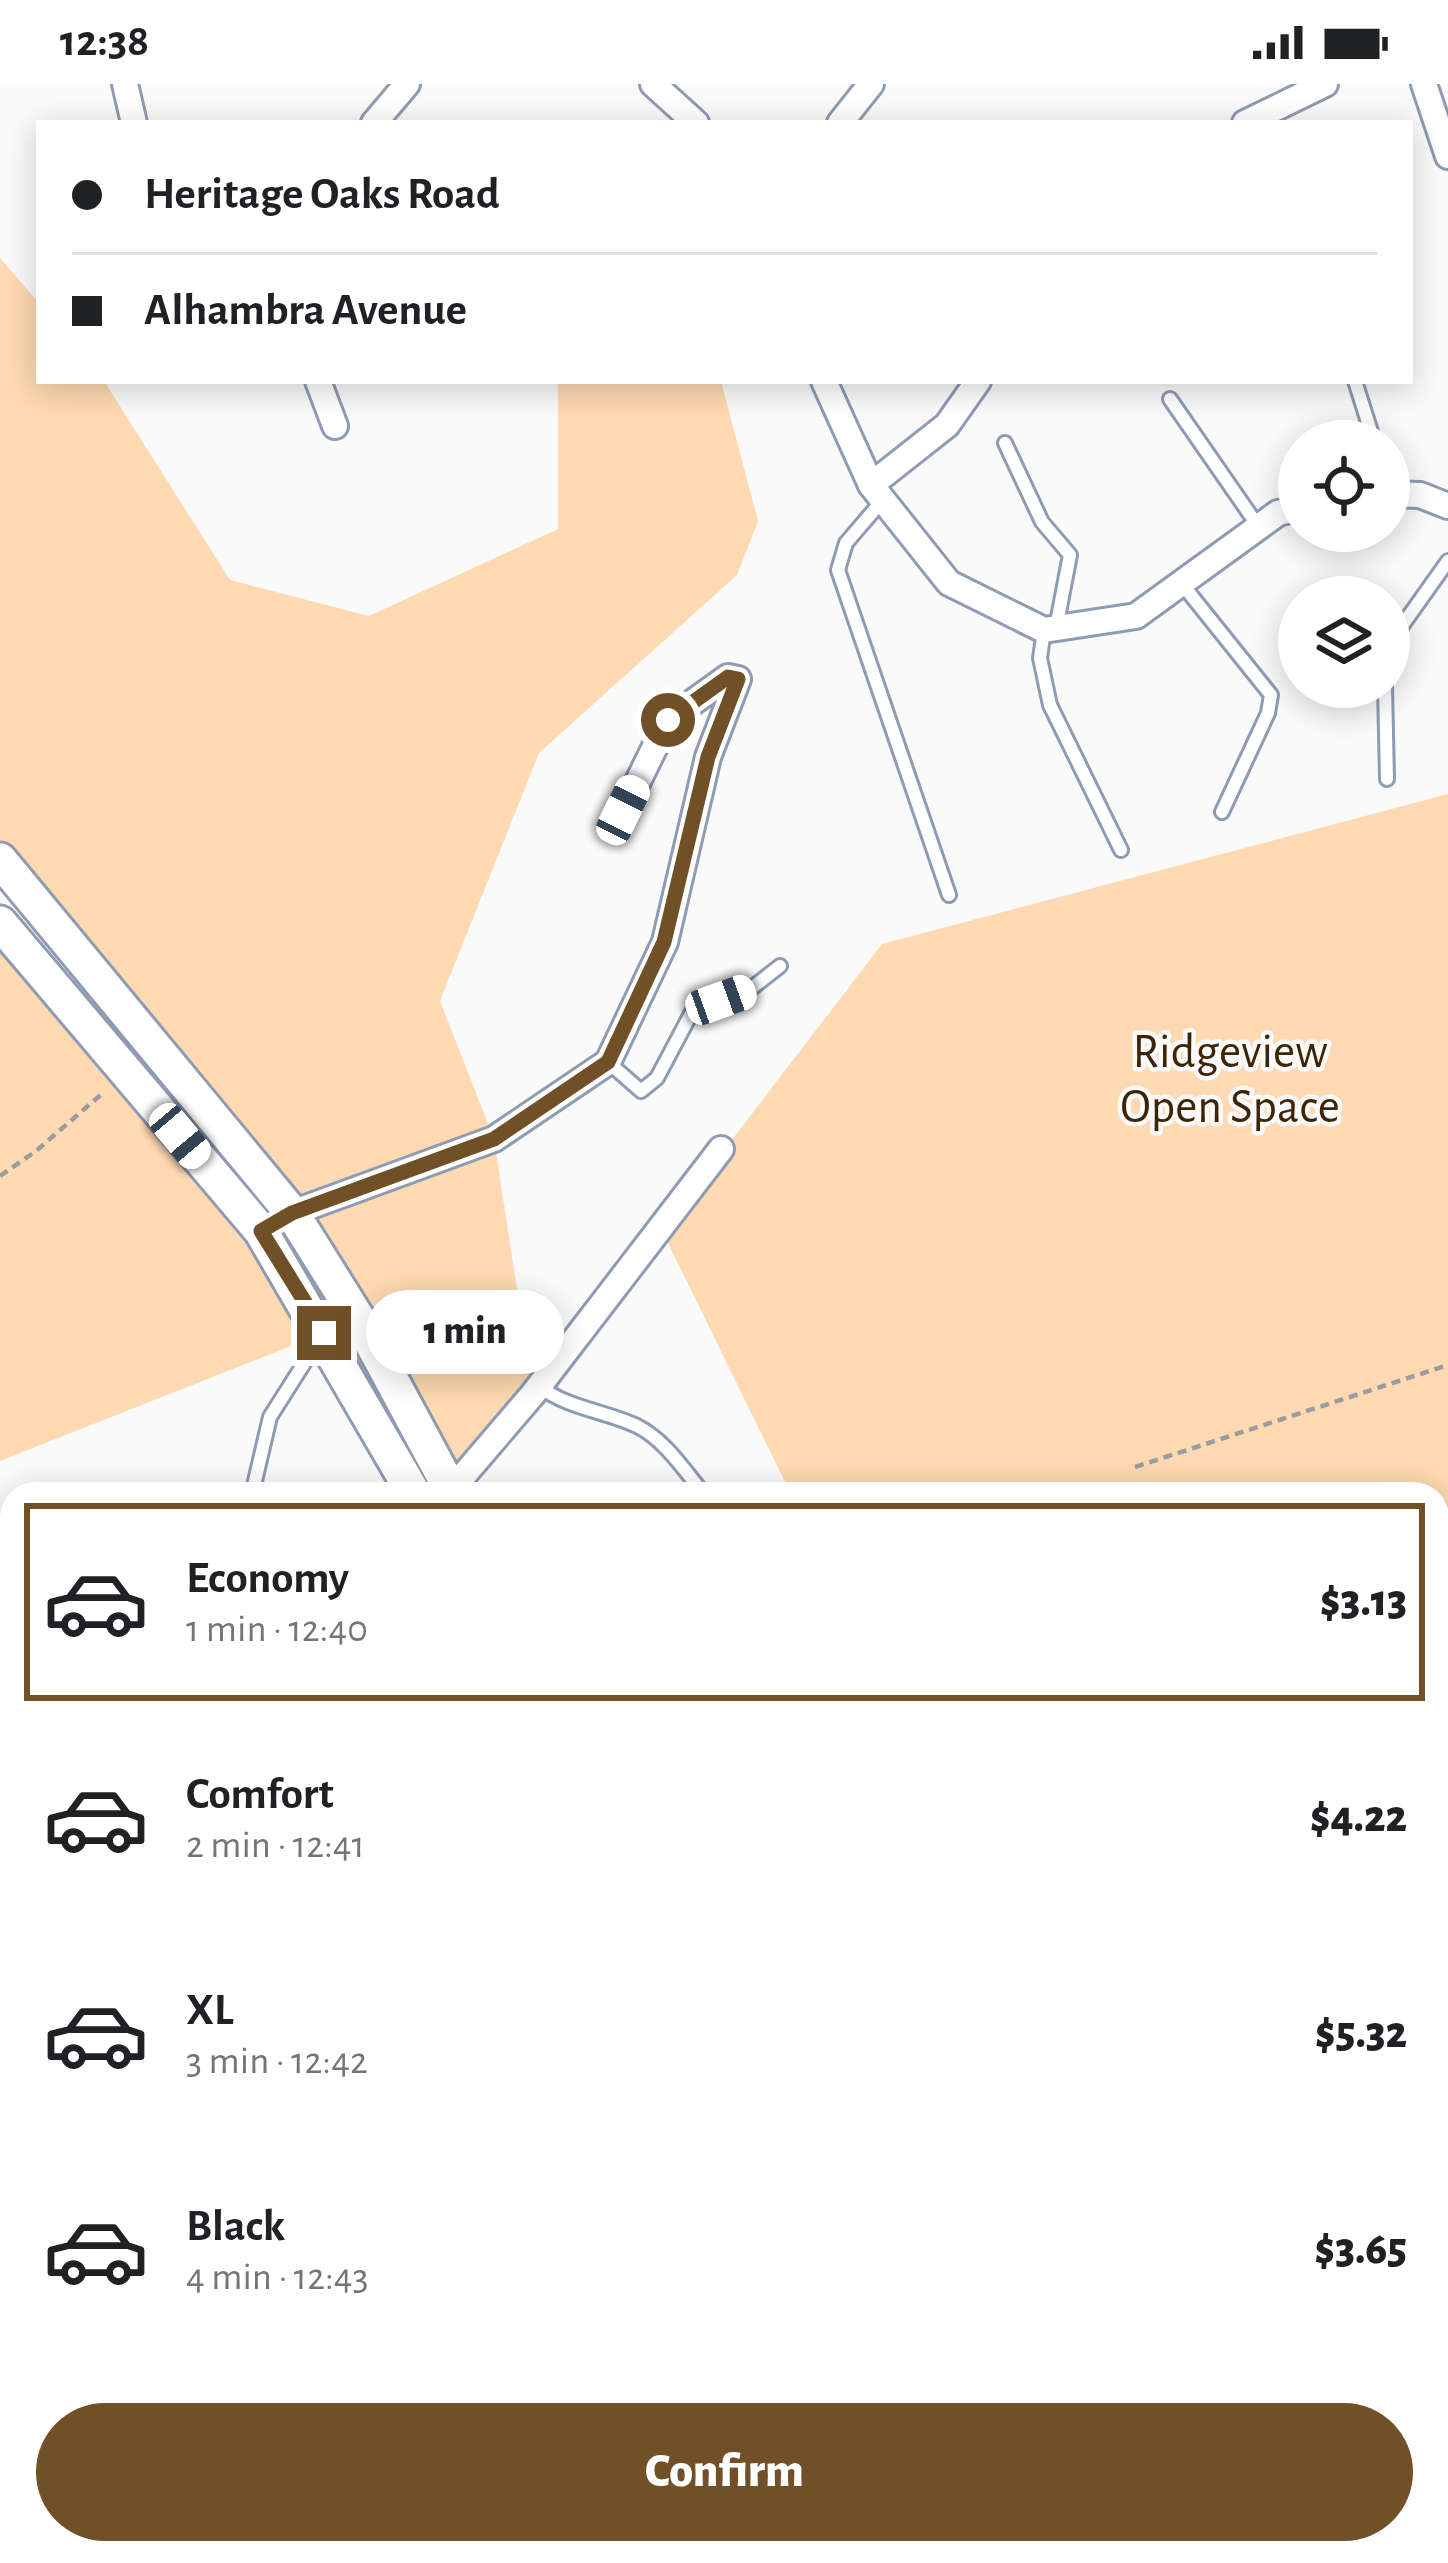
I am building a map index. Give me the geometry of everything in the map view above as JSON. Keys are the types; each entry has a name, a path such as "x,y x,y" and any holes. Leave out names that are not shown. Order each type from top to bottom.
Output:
{"main road":[{"path":"0,860 292,1213 362,1325 447,1482"},
{"path":"0,923 261,1231 407,1482"}],"street":[{"path":"124,84 133,120"},
{"path":"377,120 407,84"},
{"path":"653,84 693,120"},
{"path":"842,120 871,84"},
{"path":"1251,120 1325,84"},
{"path":"1424,84 1448,155"},
{"path":"319,384 335,426"},
{"path":"825,384 877,492 949,583 1050,629 1136,616 1278,513"},
{"path":"877,492 947,425 976,384"},
{"path":"1410,495 1448,506"},
{"path":"261,1231 292,1213 494,1139 608,1062 664,942 708,757 738,679 728,677 668,720 623,810"},
{"path":"460,1482 721,1149"}],"lane":[{"path":"1356,384 1367,420"},
{"path":"1170,399 1259,527"},
{"path":"1005,443 1042,522 1070,555 1040,658 1050,704 1121,850"},
{"path":"877,492 846,543 838,570 949,895"},
{"path":"1410,614 1448,561"},
{"path":"1181,583 1270,695 1268,713 1222,812"},
{"path":"1385,708 1387,779"},
{"path":"608,1062 641,1091 657,1078 694,1010 748,991 780,966"},
{"path":"255,1482 270,1417 324,1333"},
{"path":"539,1386 568,1404 624,1421 652,1436 693,1482"}],"path":[{"path":"0,1176 36,1151 126,1072"},
{"path":"1135,1467 1448,1364"}],"green space":[{"path":"0,258 36,300 36,384 106,384 230,580 369,616 558,529 558,384 722,384 758,521 737,575 539,753 440,1001 494,1139 533,1394 458,1482 447,1482 362,1325 0,860"},
{"name":"Ridgeview Open Space","path":"1448,794 1448,1482 785,1482 662,1231 882,944"},
{"path":"0,923 324,1333 0,1461"}],"route":[{"path":"324,1333 261,1231 292,1213 494,1139 608,1062 664,942 708,757 738,679 728,677 668,720"}]}
